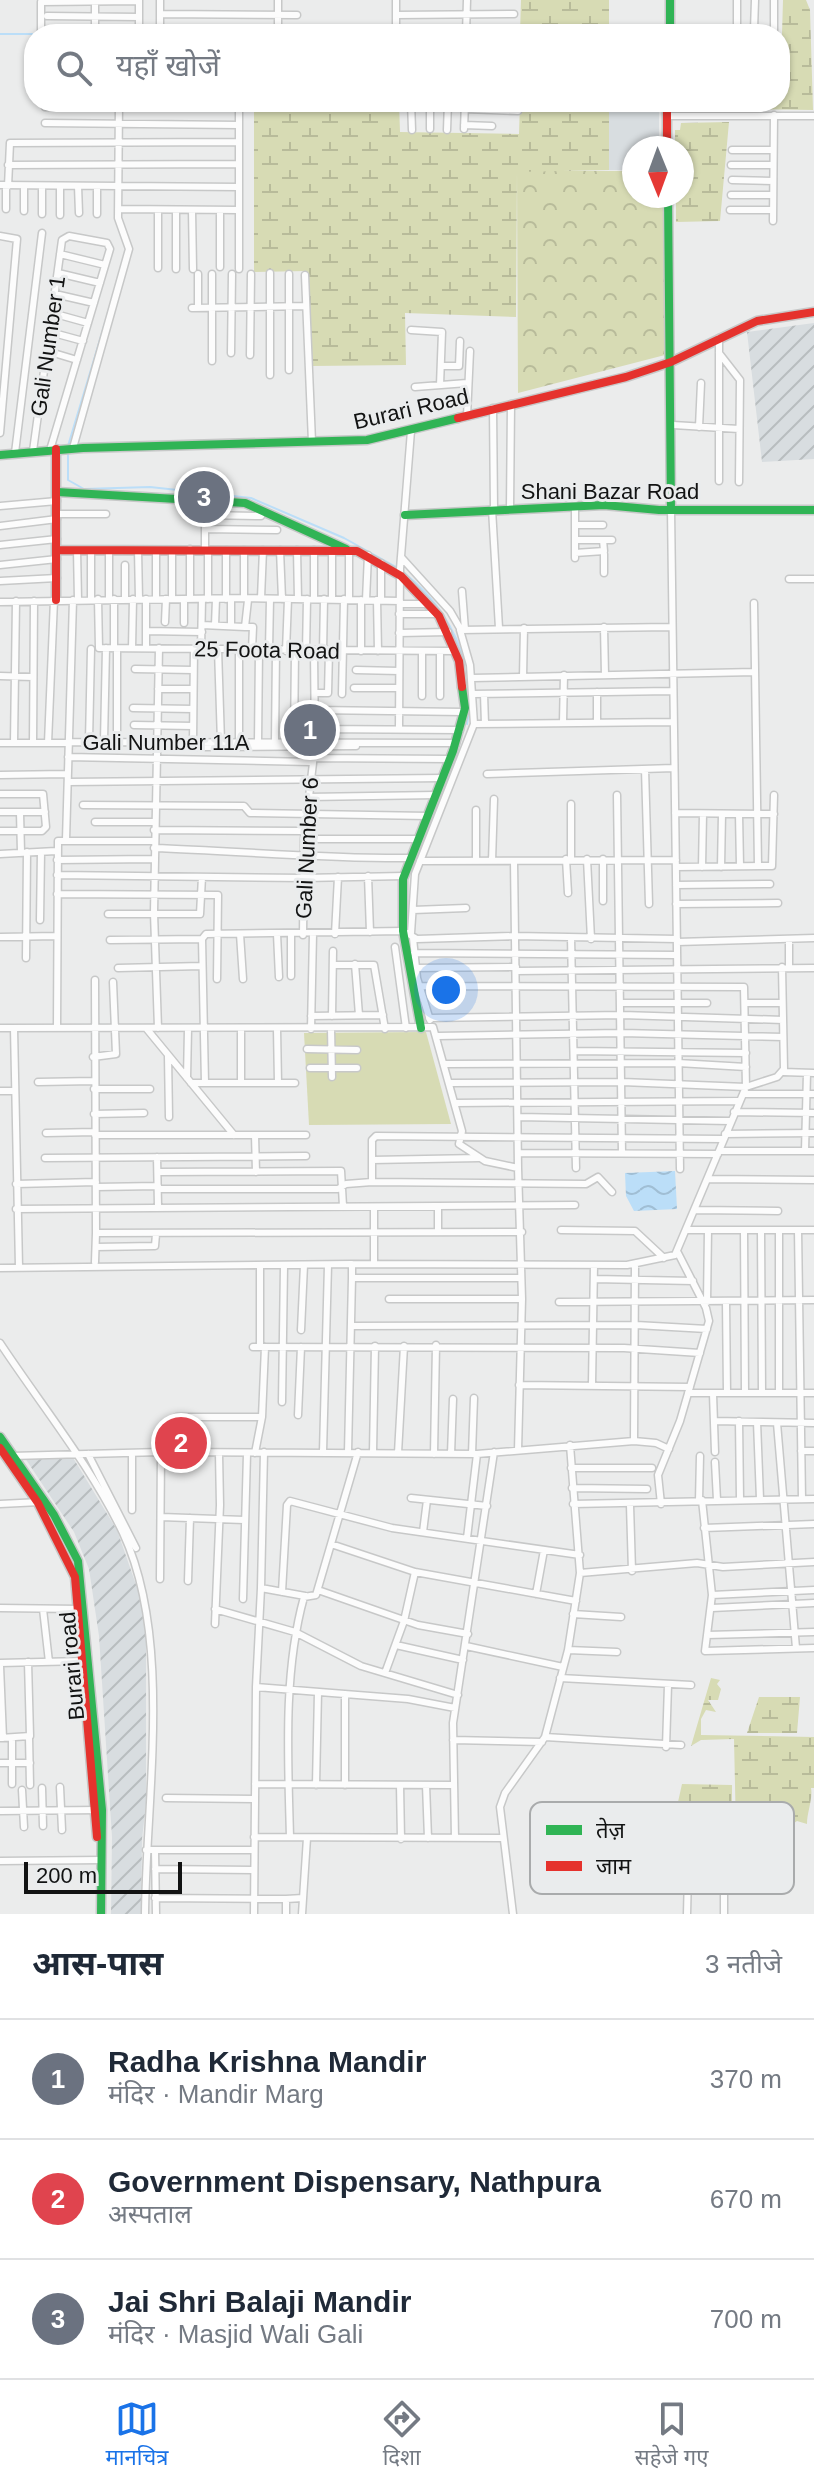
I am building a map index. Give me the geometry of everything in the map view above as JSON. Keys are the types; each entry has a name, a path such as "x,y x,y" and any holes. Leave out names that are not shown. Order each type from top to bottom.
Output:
{"street":[{"path":"41,24 41,1 139,0 139,24"},
{"path":"160,0 160,24"},
{"path":"278,0 278,24"},
{"path":"396,0 396,24"},
{"path":"467,0 467,24"},
{"path":"670,0 670,24"},
{"path":"737,0 737,24"},
{"path":"754,24 755,0"},
{"path":"774,0 774,24"},
{"path":"95,1 95,24"},
{"path":"160,14 297,15"},
{"path":"396,15 514,14"},
{"path":"47,16 139,17"},
{"path":"62,449 129,249 118,209 119,112"},
{"path":"239,112 239,269"},
{"path":"411,112 412,130"},
{"path":"430,112 430,129"},
{"path":"447,130 448,112"},
{"path":"465,112 464,127 492,126"},
{"path":"667,112 667,136"},
{"path":"773,221 774,115"},
{"path":"667,116 814,116"},
{"path":"45,123 239,125"},
{"path":"6,209 10,143 239,142"},
{"path":"732,150 773,150"},
{"path":"8,165 239,164"},
{"path":"731,165 773,165"},
{"path":"732,180 773,181"},
{"path":"5,186 239,187"},
{"path":"24,186 24,211"},
{"path":"42,186 42,214"},
{"path":"60,186 60,215"},
{"path":"78,186 79,213"},
{"path":"97,186 97,214"},
{"path":"731,195 773,195"},
{"path":"668,208 673,425 670,627 680,1169"},
{"path":"118,209 239,210"},
{"path":"158,210 158,268"},
{"path":"176,210 176,269"},
{"path":"192,210 195,308 306,306"},
{"path":"220,210 220,267"},
{"path":"730,210 773,210"},
{"path":"15,453 42,233"},
{"path":"0,236 17,239 0,433"},
{"name":"Gali Number 1","path":"33,451 62,240 69,236 107,243 110,249 105,265"},
{"path":"48,743 57,578 57,497 62,449 77,360 105,265 60,254"},
{"path":"58,273 100,283"},
{"path":"270,273 270,375"},
{"path":"212,274 212,361"},
{"path":"231,353 232,274"},
{"path":"250,355 251,274"},
{"path":"289,274 289,370"},
{"path":"305,275 312,442"},
{"path":"55,294 94,303"},
{"name":"Burari Road","path":"0,455 62,449 367,440 626,377 671,362 772,316 814,312"},
{"path":"52,313 88,323"},
{"path":"411,330 442,332 440,385"},
{"path":"50,332 83,341"},
{"path":"719,338 719,481"},
{"path":"441,366 459,366 460,341"},
{"path":"47,351 77,360"},
{"path":"467,416 470,351"},
{"path":"719,353 740,380 739,482"},
{"path":"415,387 467,383"},
{"path":"699,427 701,383"},
{"path":"510,508 511,404"},
{"path":"493,408 493,509 499,628"},
{"path":"673,425 739,429"},
{"path":"395,742 399,711 401,566 411,431"},
{"path":"0,506 57,497 245,503 349,550"},
{"path":"205,500 209,599 215,625"},
{"path":"575,506 575,556 604,551 603,540"},
{"name":"Shani Bazar Road","path":"405,515 575,506 814,510"},
{"path":"0,526 57,517 106,514"},
{"path":"205,515 261,516"},
{"path":"575,525 603,525"},
{"path":"205,529 277,530"},
{"path":"0,545 57,539"},
{"path":"575,540 612,540"},
{"path":"184,623 190,549"},
{"path":"0,565 77,550 349,550 401,566 448,608 462,630"},
{"path":"66,840 77,550"},
{"path":"91,550 95,599 117,741"},
{"path":"133,648 138,550"},
{"path":"156,550 156,599"},
{"path":"165,622 172,550"},
{"path":"226,550 231,626"},
{"path":"244,550 245,627"},
{"path":"261,598 263,550"},
{"path":"280,550 286,651"},
{"path":"297,550 298,599"},
{"name":"Gali Number 6","path":"303,935 304,839 315,744 316,693 310,652 314,550"},
{"path":"316,693 328,693 326,652 332,550"},
{"path":"342,694 341,651 349,550"},
{"path":"89,741 112,599 109,553"},
{"path":"361,651 368,554"},
{"path":"604,554 604,573"},
{"path":"378,651 381,562"},
{"path":"125,565 146,631 146,648"},
{"path":"401,566 448,632 463,681 464,712 460,730 419,839 412,884 413,910 409,933 419,986 429,1018 427,1027"},
{"path":"0,581 57,578"},
{"path":"789,579 814,579"},
{"path":"462,591 462,630 472,678 474,724 415,860 404,876 409,933 427,1027 438,1036 455,1103 462,1148 479,1158"},
{"path":"209,599 193,670 196,745 456,744"},
{"path":"270,599 275,742"},
{"path":"0,602 346,599 428,604"},
{"path":"14,743 16,601"},
{"path":"33,743 34,601"},
{"path":"754,603 758,866"},
{"path":"399,614 437,614"},
{"path":"146,631 202,629 215,625 253,627 258,742"},
{"path":"604,627 605,675"},
{"path":"462,630 670,627"},
{"path":"523,677 524,628"},
{"path":"399,633 448,632"},
{"path":"104,741 105,648"},
{"name":"25 Foota Road","path":"105,648 456,651"},
{"path":"158,1028 154,844 159,648"},
{"path":"218,649 221,742"},
{"path":"239,650 239,742"},
{"path":"294,741 295,651"},
{"path":"422,651 422,696"},
{"path":"440,651 440,695 449,693"},
{"path":"135,669 193,670"},
{"path":"356,670 399,671"},
{"path":"472,678 755,672"},
{"path":"563,722 564,675"},
{"path":"0,676 33,677"},
{"path":"354,688 399,688"},
{"path":"158,689 193,689"},
{"path":"473,694 671,691"},
{"path":"597,692 597,722"},
{"path":"484,694 485,724"},
{"path":"133,708 193,709"},
{"path":"294,709 464,712"},
{"path":"474,724 672,722"},
{"path":"134,725 193,726"},
{"path":"315,729 460,730"},
{"name":"Gali Number 11A","path":"0,743 117,741 196,745 294,741 315,744 456,744"},
{"path":"68,757 450,759"},
{"path":"487,774 674,768"},
{"path":"645,769 649,904"},
{"path":"0,775 156,781 443,778"},
{"path":"0,794 43,794 45,812 44,830 0,831"},
{"path":"308,797 436,795"},
{"path":"617,795 622,1153"},
{"path":"57,1028 58,841 154,844 334,858 476,861 603,859 650,860 702,867 758,866 773,864 774,795"},
{"path":"492,861 494,799"},
{"path":"568,893 571,804"},
{"path":"83,805 244,806 250,813 428,816"},
{"path":"476,810 476,861"},
{"path":"0,812 45,812"},
{"path":"20,813 26,958"},
{"path":"675,813 774,814"},
{"path":"702,867 703,814"},
{"path":"721,867 722,814"},
{"path":"739,814 740,866"},
{"path":"95,822 305,831"},
{"path":"304,839 419,839"},
{"path":"0,854 41,852 56,856 154,859"},
{"path":"40,920 41,852"},
{"path":"587,859 591,939"},
{"path":"603,859 603,901"},
{"path":"514,861 518,1161 522,1205 518,1450"},
{"path":"57,875 404,876"},
{"path":"368,876 370,932"},
{"path":"108,914 200,914 202,877"},
{"path":"335,934 338,877"},
{"path":"676,885 770,884"},
{"path":"57,894 219,896 217,979"},
{"path":"676,904 778,903"},
{"path":"413,910 466,908"},
{"path":"205,1083 204,934 370,932 677,941 814,938"},
{"path":"240,934 243,979"},
{"path":"277,934 279,977"},
{"path":"311,1029 313,934"},
{"path":"291,935 291,976"},
{"path":"0,937 57,936"},
{"path":"571,938 576,1168"},
{"path":"110,940 202,939"},
{"path":"783,1072 782,1003 789,939"},
{"path":"395,947 406,1028"},
{"path":"332,1016 333,951"},
{"path":"414,953 676,955"},
{"path":"355,964 359,1015"},
{"path":"333,965 374,965 385,1029"},
{"path":"118,968 202,966"},
{"path":"415,968 814,968"},
{"path":"95,980 95,1262"},
{"path":"93,1057 115,1055 113,982"},
{"path":"0,1268 594,1265 635,1264 677,1254 742,1094 746,1037 742,986 419,986"},
{"path":"621,1003 707,1003"},
{"path":"745,1003 782,1003"},
{"path":"311,1016 383,1015"},
{"path":"429,1018 622,1015 783,1020"},
{"path":"0,1028 427,1027"},
{"path":"14,1028 19,1267"},
{"path":"146,1028 234,1135"},
{"path":"188,1029 189,1081"},
{"path":"241,1029 241,1083"},
{"path":"277,1029 278,1083"},
{"path":"331,1029 332,1077"},
{"path":"438,1036 622,1033 783,1037"},
{"path":"307,1049 357,1050"},
{"path":"574,1051 746,1053"},
{"path":"168,1056 169,1117"},
{"path":"446,1064 678,1063 746,1067"},
{"path":"310,1068 357,1068"},
{"path":"450,1083 678,1083 742,1094 783,1072 810,1073 810,1133 805,1151"},
{"path":"189,1081 295,1083"},
{"path":"38,1082 150,1089"},
{"path":"0,1091 14,1091"},
{"path":"455,1103 678,1101 742,1094 810,1094"},
{"path":"734,1112 810,1113"},
{"path":"94,1114 144,1113"},
{"path":"518,1117 730,1121"},
{"path":"46,1133 306,1135"},
{"path":"372,1182 372,1140 376,1136 680,1137 810,1133"},
{"path":"255,1135 256,1172"},
{"path":"372,1160 479,1158 518,1161 576,1153 814,1151"},
{"path":"45,1158 306,1156"},
{"path":"157,1157 158,1206"},
{"path":"158,1172 341,1171 343,1206"},
{"path":"16,1184 338,1189 343,1185 372,1182 520,1183 594,1179 612,1192"},
{"path":"708,1179 814,1180"},
{"path":"16,1209 575,1205"},
{"path":"438,1206 438,1231"},
{"path":"374,1207 374,1264"},
{"path":"696,1210 778,1211"},
{"path":"561,1230 635,1231 665,1258"},
{"path":"688,1230 814,1230"},
{"path":"702,1303 708,1230"},
{"path":"744,1230 745,1393"},
{"path":"761,1230 762,1393"},
{"path":"779,1230 779,1393"},
{"path":"798,1230 802,1499"},
{"path":"96,1233 522,1232"},
{"path":"96,1247 155,1246 156,1234"},
{"path":"657,1505 657,1480 666,1447 689,1389 695,1352 708,1313 677,1254"},
{"path":"348,1452 352,1264"},
{"path":"634,1441 635,1264"},
{"path":"301,1330 304,1265"},
{"path":"323,1452 328,1265"},
{"path":"592,1384 594,1265"},
{"path":"255,1453 262,1417 260,1266"},
{"path":"282,1402 284,1266"},
{"path":"352,1278 521,1278"},
{"path":"594,1279 689,1281"},
{"path":"389,1299 522,1299"},
{"path":"559,1302 814,1300"},
{"path":"726,1302 727,1393"},
{"path":"351,1326 636,1325 703,1329"},
{"path":"0,1343 82,1454 136,1548"},
{"path":"260,1347 436,1345 636,1348 695,1352"},
{"path":"434,1454 436,1345"},
{"path":"373,1452 375,1346"},
{"path":"398,1453 404,1346"},
{"path":"298,1415 301,1347"},
{"path":"519,1385 678,1385 713,1394 814,1393"},
{"path":"713,1394 715,1452"},
{"path":"467,1538 473,1505 474,1398"},
{"path":"451,1454 453,1399"},
{"path":"174,1453 177,1417 262,1417"},
{"path":"715,1421 814,1423"},
{"path":"739,1421 740,1499"},
{"path":"757,1422 760,1499"},
{"path":"777,1423 783,1526 796,1648"},
{"name":"Burari road","path":"0,1437 78,1561 99,1810 98,1914"},
{"path":"11,1457 161,1452 474,1454 634,1441 666,1447"},
{"path":"513,1914 499,1811 503,1796 544,1740 568,1650 580,1573 570,1445"},
{"name":"Burari road","path":"0,1448 11,1457"},
{"path":"801,1451 814,1451"},
{"path":"160,1579 161,1452"},
{"path":"254,1914 256,1687 264,1452"},
{"path":"261,1588 315,1597 358,1452"},
{"path":"455,1838 455,1708 494,1452"},
{"path":"132,1453 132,1510"},
{"path":"82,1454 122,1531 150,1617 150,1850 145,1914"},
{"path":"215,1624 220,1519 219,1454"},
{"path":"243,1599 247,1454"},
{"path":"700,1456 701,1500 712,1595 705,1651 814,1648"},
{"path":"715,1462 717,1500"},
{"path":"571,1468 652,1468"},
{"path":"572,1488 647,1489"},
{"path":"411,1498 487,1506"},
{"path":"573,1504 657,1505 701,1500 814,1499"},
{"path":"423,1532 427,1500"},
{"path":"0,1504 42,1502"},
{"path":"282,1592 287,1503 341,1512 387,1527 580,1555"},
{"path":"630,1505 632,1571"},
{"path":"161,1517 244,1520"},
{"path":"188,1581 190,1518"},
{"path":"704,1528 814,1524"},
{"path":"331,1544 415,1572 576,1601"},
{"path":"536,1594 544,1550"},
{"path":"580,1573 632,1571 697,1563 709,1566 814,1562"},
{"path":"385,1673 404,1621 415,1572"},
{"path":"318,1590 404,1621 468,1634"},
{"path":"712,1595 814,1590"},
{"path":"290,1837 291,1690 295,1632 305,1596"},
{"path":"712,1608 814,1603"},
{"path":"0,1608 82,1609"},
{"path":"43,1609 49,1662"},
{"path":"215,1609 295,1632 355,1663 458,1695"},
{"path":"573,1614 621,1617"},
{"path":"707,1635 814,1632"},
{"path":"396,1645 463,1660"},
{"path":"466,1646 563,1667"},
{"path":"568,1650 617,1652"},
{"path":"29,1737 1,1738 0,1665 87,1660"},
{"path":"28,1662 30,1785"},
{"path":"560,1678 691,1685"},
{"path":"666,1747 668,1685"},
{"path":"256,1687 455,1708"},
{"path":"316,1785 318,1692"},
{"path":"345,1694 345,1785"},
{"path":"12,1738 12,1784"},
{"path":"453,1740 681,1745"},
{"path":"0,1763 30,1763"},
{"path":"255,1784 453,1785"},
{"path":"400,1785 401,1839"},
{"path":"426,1785 428,1838"},
{"path":"60,1787 62,1830"},
{"path":"42,1788 43,1826"},
{"path":"22,1790 24,1827"},
{"path":"166,1798 254,1799"},
{"path":"0,1811 99,1810"},
{"path":"254,1837 502,1838"},
{"path":"302,1914 307,1838"},
{"path":"150,1850 253,1850"},
{"path":"150,1850 155,1869 156,1914"},
{"path":"0,1861 99,1860"},
{"path":"155,1869 253,1870"},
{"path":"687,1894 687,1914"},
{"path":"155,1898 303,1898"},
{"path":"286,1899 286,1914"}],"shaded area":[{"path":"609,112 659,112 659,136 622,136 622,170 609,170"},
{"path":"814,323 814,459 762,462 747,332"},
{"path":"72,1456 117,1530 142,1602 146,1627 146,1804 142,1839 141,1914 111,1914 112,1837 99,1636 89,1569 74,1532 25,1458"}],"green space":[{"path":"521,0 609,0 609,24 520,24"},
{"path":"783,0 806,0 810,10 813,110 790,110 790,24 782,24"},
{"path":"254,112 399,112 400,132 519,134 520,112 609,112 609,170 517,172 516,317 405,313 406,365 312,366 307,271 254,272"},
{"path":"729,122 720,221 676,222 676,208 694,208 694,136 675,136 675,130 680,130 681,123"},
{"path":"517,171 622,171 622,208 664,208 665,355 518,393"},
{"path":"426,1032 451,1124 309,1125 304,1033"},
{"path":"711,1678 720,1680 717,1684 721,1689 718,1700 708,1700 716,1712 706,1710 701,1719 701,1735 814,1737 814,1788 811,1788 807,1824 794,1823 794,1802 735,1802 734,1739 701,1740 691,1746"},
{"path":"759,1697 800,1697 797,1733 747,1733"},
{"path":"682,1784 732,1785 732,1802 678,1802"}],"water":[{"path":"675,1171 677,1209 634,1211 626,1196 625,1173"}],"waterway":[{"path":"0,34 24,34"},
{"path":"68,446 111,303"},
{"path":"68,453 68,480 84,489 150,487 251,498 344,538 398,568"},
{"path":"403,572 426,593 443,615 467,667"},
{"path":"467,724 470,705"}],"traffic: fast":[{"path":"670,0 670,24"},
{"path":"668,208 671,510"},
{"path":"0,455 83,448 367,440 458,418"},
{"path":"57,492 245,503 346,549"},
{"path":"405,515 604,505 659,510 814,510"},
{"path":"421,1028 403,931 403,879 453,751 465,708 462,687"},
{"path":"0,1437 54,1515 78,1561 102,1810 101,1914"}],"traffic: jam":[{"path":"667,112 667,136"},
{"path":"458,418 626,377 671,362 757,321 814,312"},
{"path":"56,449 56,600"},
{"path":"56,550 357,551 401,576 439,616 459,661 462,687"},
{"path":"0,1448 38,1503 75,1577 97,1837"}],"place":[{"name":"Jai Shri Balaji Mandir","path":"204,497"},
{"name":"Radha Krishna Mandir","path":"310,730"},
{"name":"Government Dispensary, Nathpura","path":"181,1443"}]}
